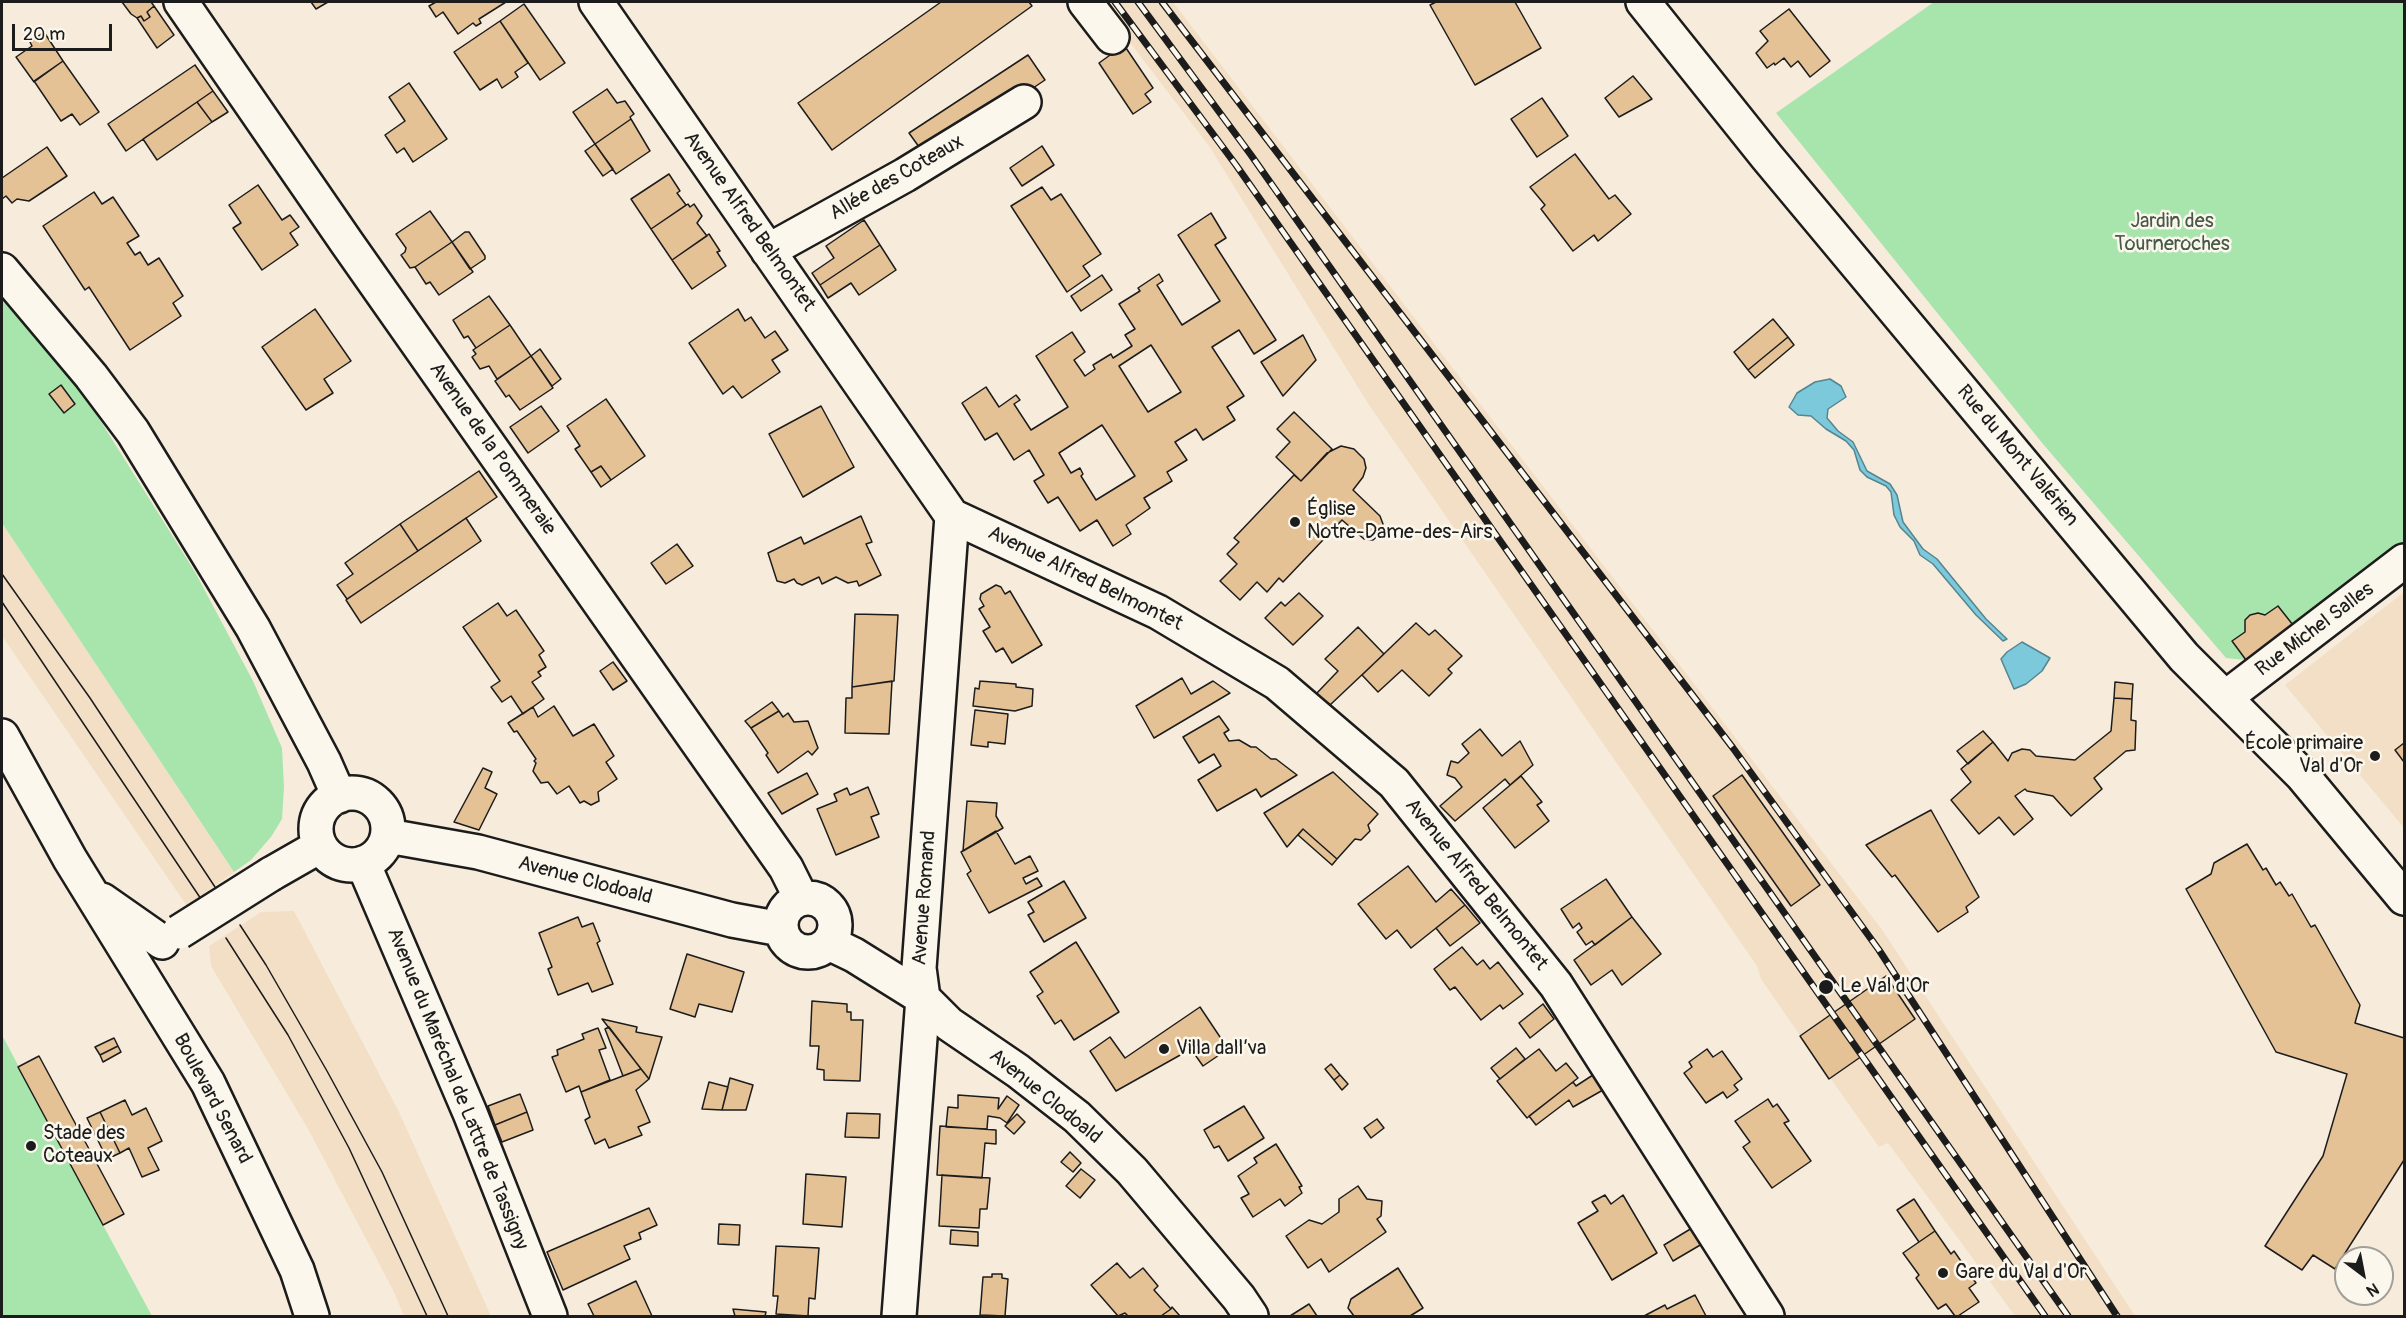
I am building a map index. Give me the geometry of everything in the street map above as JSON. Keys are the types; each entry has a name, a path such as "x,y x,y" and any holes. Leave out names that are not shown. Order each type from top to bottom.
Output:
{"street":[{"name":"Avenue de la Pommeraie","path":"181,2 346,243 786,867 801,898"},
{"name":"Avenue Alfred Belmontet","path":"596,2 952,516 1158,612 1277,683 1394,783 1556,985 1767,1317"},
{"path":"1085,2 1112,37"},
{"name":"Rue du Mont Valérien","path":"1643,2 1767,157 2177,648 2301,775 2404,898"},
{"name":"Allée des Coteaux","path":"768,250 905,175 1024,102"},
{"path":"2,270 91,376 133,432 253,628 324,762 339,796"},
{"name":"Avenue Romand","path":"899,1317 923,999 919,968 952,516"},
{"name":"Rue Michel Salles","path":"2225,698 2404,561"},
{"name":"Boulevard Senard","path":"2,736 90,892 208,1083 297,1270 312,1317"},
{"path":"350,793 361,794 371,799 385,815 388,836 379,853 363,863 350,865 338,863 328,856 320,846 316,827 323,808 339,796 350,793"},
{"name":"Avenue Clodoald","path":"388,836 478,852 732,920 781,929"},
{"path":"132,959 320,846"},
{"name":"Avenue du Maréchal de Lattre de Tassigny","path":"363,863 470,1113 550,1317"},
{"name":"Boulevard Senard","path":"90,892 171,937"},
{"path":"801,898 820,900 833,914 835,931 829,943 813,952 804,952 792,947 785,940 781,929 783,915 788,907 801,898"},
{"name":"Avenue Clodoald","path":"829,943 854,955 923,999 949,1024 1018,1071 1077,1117 1125,1163 1239,1298 1251,1317"}],"shaded area":[{"path":"1099,2 1173,2 1883,931 2135,1316 2015,1316 1888,1143 1879,1147 1761,979 1757,966 1369,405 1209,146"},
{"path":"2,523 234,872 187,906 2,636"},
{"name":"École primaire Val d'Or","path":"2404,592 2404,828 2285,685"},
{"path":"294,911 399,1112 491,1316 404,1316 393,1290 308,1129 211,966 209,946 261,912"}],"green space":[{"name":"Jardin des Tourneroches","path":"1934,2 2404,2 2404,543 2245,660 2226,658 2043,444 1776,113"},
{"path":"2,291 75,380 195,572 253,681 282,748 284,787 282,819 271,837 251,860 234,872 2,523"},
{"name":"Stade des Coteaux","path":"2,1035 103,1225 152,1316 2,1316"}],"water":[{"path":"1830,379 1841,386 1846,397 1828,409 1827,418 1838,431 1853,442 1867,471 1890,484 1897,495 1903,522 1923,549 1937,559 1986,619 2007,639 2003,641 1976,615 1933,564 1920,555 1914,541 1900,527 1894,515 1891,492 1886,486 1867,477 1860,470 1854,450 1846,441 1826,429 1811,416 1798,415 1789,407 1797,393 1815,382"},
{"path":"2022,642 2050,658 2042,671 2026,684 2014,689 2001,659"}],"building":[{"path":"122,2 151,2 154,6 147,12 150,17 144,21 141,16 137,18 131,14"},
{"path":"311,2 328,2 316,9"},
{"path":"436,2 506,2 479,19 481,23 476,26 473,23 458,34 443,12 436,17 429,6"},
{"path":"941,2 1029,2 1032,6 832,150 798,103"},
{"path":"1436,2 1515,2 1541,48 1475,85 1430,5"},
{"path":"524,4 565,63 540,80 500,21"},
{"path":"154,6 174,35 157,48 137,18 141,16 144,21 150,17 147,12"},
{"path":"1789,9 1830,61 1810,77 1798,61 1791,67 1784,58 1767,68 1756,53 1768,41 1760,31"},
{"path":"500,21 528,63 515,72 518,77 502,88 497,79 480,90 454,52"},
{"path":"44,32 63,61 34,82 16,57 32,46 30,42"},
{"path":"1124,45 1153,88 1145,94 1151,102 1133,114 1099,63"},
{"path":"1028,55 1045,80 951,143 922,151 909,133"},
{"path":"63,61 99,112 80,125 72,114 61,121 34,81"},
{"path":"195,65 213,91 126,151 108,124"},
{"path":"1633,76 1652,99 1619,117 1605,98"},
{"path":"409,83 447,139 413,162 404,148 397,153 385,135 405,121 389,97"},
{"path":"607,89 617,103 625,101 634,114 630,117 631,119 595,144 573,112"},
{"path":"213,91 228,112 212,122 197,102"},
{"path":"1542,98 1568,136 1537,157 1511,119"},
{"path":"197,102 212,122 157,160 143,139"},
{"path":"631,119 650,151 616,174 595,144"},
{"path":"595,144 613,169 603,176 585,151"},
{"path":"1042,146 1054,165 1022,186 1010,168"},
{"path":"47,147 67,176 29,201 17,199 12,203 6,196 2,199 2,178"},
{"path":"1575,154 1609,199 1615,195 1631,214 1598,241 1594,235 1573,251 1541,209 1545,205 1530,187"},
{"path":"669,174 680,191 677,193 686,205 651,229 631,199"},
{"path":"258,185 282,220 290,215 299,227 290,233 298,245 262,270 233,228 241,223 229,205"},
{"path":"1042,187 1051,200 1061,194 1101,254 1083,266 1090,276 1067,292 1011,206"},
{"path":"94,192 102,204 113,197 139,236 127,243 135,255 140,252 148,265 159,258 183,296 173,303 181,316 130,350 89,287 85,290 43,226"},
{"path":"688,204 690,207 694,204 702,216 697,223 707,236 672,260 651,229"},
{"path":"430,211 452,242 410,268 401,255 406,248 396,234"},
{"path":"1211,213 1226,238 1215,245 1276,340 1254,354 1239,330 1212,347 1244,396 1227,407 1235,420 1203,440 1196,429 1175,442 1187,460 1167,472 1172,481 1144,498 1150,508 1126,525 1131,534 1113,546 1097,520 1080,531 1058,497 1048,503 1034,481 1044,475 1029,450 1014,460 997,433 985,440 962,403 986,387 999,407 1016,395 1020,400 1014,404 1031,430 1068,407 1036,356 1072,332 1085,352 1074,360 1085,376 1095,369 1093,365 1111,354 1113,358 1132,346 1125,335 1135,329 1119,304 1140,291 1138,288 1159,274 1163,281 1157,285 1182,325 1220,301 1178,235","holes":["1151,345 1181,392 1148,412 1119,366","1102,425 1135,476 1096,500 1081,476 1083,474 1080,468 1071,473 1059,453"]},
{"path":"864,220 880,245 820,285 812,273 834,258 826,246"},
{"path":"465,232 469,232 485,256 485,259 470,269 452,242"},
{"path":"709,234 726,266 692,289 672,260"},
{"path":"452,242 473,272 439,295 430,282 426,284 415,267"},
{"path":"880,245 896,270 859,295 851,283 828,298 820,285"},
{"path":"1102,275 1112,290 1081,311 1071,296"},
{"path":"489,296 510,325 476,348 468,336 464,338 453,320"},
{"path":"315,309 351,361 324,379 333,393 306,410 262,347"},
{"path":"738,309 745,321 751,317 765,338 775,331 788,350 772,360 780,372 742,398 733,386 723,394 689,343"},
{"path":"1773,319 1788,337 1748,370 1734,352"},
{"path":"510,325 531,356 497,379 489,366 480,369 472,357 476,354 473,350"},
{"path":"1303,335 1316,360 1283,396 1261,362"},
{"path":"1788,337 1794,345 1755,378 1748,370"},
{"path":"540,349 561,379 552,386 531,356"},
{"path":"531,356 553,388 520,410 509,395 506,397 495,381"},
{"path":"61,385 75,404 64,413 49,394"},
{"path":"606,399 645,456 611,480 601,466 591,472 575,449 580,446 567,426"},
{"path":"541,406 559,431 528,453 510,427"},
{"path":"821,406 854,467 803,497 769,434"},
{"path":"1294,412 1332,449 1301,481 1276,457 1290,442 1277,429"},
{"name":"Église Notre-Dame-des-Airs","path":"1341,446 1354,449 1364,459 1366,468 1363,477 1353,490 1380,516 1383,524 1382,532 1373,540 1364,539 1342,520 1283,582 1279,578 1267,592 1257,582 1240,600 1220,581 1237,564 1227,554 1239,542 1234,538 1294,475 1301,481 1327,453"},
{"path":"601,466 611,480 601,487 591,472"},
{"path":"479,471 497,497 418,551 400,524"},
{"path":"861,516 872,542 866,544 881,575 859,586 857,581 848,583 836,577 822,584 819,577 802,585 794,579 785,583 777,581 768,553 801,537 804,544"},
{"path":"466,518 481,541 361,623 346,600"},
{"path":"400,524 418,551 347,599 337,585 353,574 345,563"},
{"path":"677,544 693,566 666,584 651,563"},
{"path":"996,585 1001,587 1005,594 1010,591 1042,645 1012,663 1003,648 996,652 983,631 990,627 979,609 984,606 980,599 981,594"},
{"path":"1299,593 1323,616 1293,645 1265,618 1281,602 1285,606"},
{"path":"498,603 507,616 516,610 544,651 539,655 546,667 538,672 541,676 532,682 544,699 523,714 511,696 502,702 491,687 500,681 463,627"},
{"path":"2278,606 2293,625 2246,660 2232,641 2245,632 2245,620 2250,615 2258,613 2265,615"},
{"path":"855,614 898,615 894,681 852,687"},
{"path":"1416,623 1429,635 1435,630 1462,656 1448,669 1452,673 1429,696 1402,670 1378,692 1362,675"},
{"path":"1358,627 1384,654 1330,705 1316,694 1338,671 1325,659"},
{"path":"613,662 627,681 613,690 600,671"},
{"path":"1182,678 1191,694 1213,681 1230,693 1154,738 1136,706"},
{"path":"892,681 889,734 845,733 846,698 852,698 852,687"},
{"path":"980,681 1016,684 1016,687 1033,689 1032,706 1015,711 973,706 975,688 979,689"},
{"path":"2115,682 2133,684 2132,699 2114,698"},
{"path":"2114,698 2132,699 2131,720 2136,721 2135,750 2126,751 2094,778 2102,789 2071,816 2053,796 2025,789 2015,796 2033,819 2014,835 1999,817 1979,834 1951,800 1971,782 1961,769 1993,742 2008,761 2012,753 2022,749 2030,750 2036,756 2075,760 2111,731"},
{"path":"772,702 779,711 751,728 745,721"},
{"path":"554,706 573,736 594,724 614,756 606,762 617,779 598,792 599,801 591,805 584,801 580,803 569,786 557,794 548,782 541,783 533,771 536,759 517,731 514,732 508,723 533,707 538,717"},
{"path":"975,710 1008,714 1005,744 988,742 988,747 971,745"},
{"path":"779,711 783,717 788,713 794,722 808,721 818,748 812,755 808,751 778,773 751,728"},
{"path":"1219,716 1229,730 1224,733 1229,741 1239,740 1251,747 1256,747 1297,775 1261,797 1256,789 1217,811 1198,780 1221,766 1214,754 1199,763 1183,737"},
{"path":"1480,729 1502,756 1520,741 1533,765 1510,785 1505,779 1455,821 1440,806 1462,787 1455,778 1447,775 1451,761 1458,763 1469,753 1462,744"},
{"path":"1983,731 1993,742 1968,764 1957,751"},
{"path":"2404,743 2404,762 2395,750"},
{"path":"483,768 492,772 485,788 497,794 479,830 454,822"},
{"path":"1333,772 1378,814 1368,825 1370,831 1361,840 1355,839 1337,859 1303,829 1287,847 1264,813"},
{"path":"807,773 818,794 782,814 768,793"},
{"path":"1742,775 1820,885 1791,906 1713,796"},
{"path":"1521,776 1542,802 1537,805 1549,821 1515,848 1483,808"},
{"path":"868,787 879,814 871,817 879,837 836,855 817,809 837,801 834,794 847,788 850,795"},
{"path":"967,801 997,803 996,816 1003,828 963,851"},
{"path":"1931,810 1979,897 1966,907 1968,912 1938,932 1895,875 1892,877 1866,845"},
{"path":"1303,829 1337,859 1332,865 1298,835"},
{"path":"996,831 1015,864 1030,856 1038,871 1023,878 1026,884 1037,878 1042,886 989,913 967,874 971,871 961,852"},
{"path":"2247,844 2263,870 2266,868 2276,885 2280,882 2289,896 2292,894 2311,927 2315,925 2360,1005 2355,1023 2404,1038 2404,1160 2350,1246 2334,1246 2334,1268 2313,1255 2302,1270 2265,1246 2323,1156 2347,1074 2276,1052 2186,889 2211,874 2214,863"},
{"path":"1408,866 1436,902 1451,889 1465,905 1411,948 1397,930 1386,939 1358,904"},
{"path":"1606,879 1632,917 1595,945 1592,941 1586,945 1577,932 1582,928 1579,923 1573,928 1561,909"},
{"path":"1064,881 1086,918 1044,942 1028,915 1034,912 1028,902"},
{"path":"1465,905 1480,923 1450,946 1436,928"},
{"path":"578,917 582,927 593,923 600,941 597,943 613,984 592,992 588,983 558,995 548,969 552,967 539,933"},
{"path":"1632,917 1661,954 1622,985 1612,970 1591,985 1574,960"},
{"path":"1076,942 1119,1012 1074,1040 1061,1020 1055,1024 1037,996 1043,992 1030,972"},
{"path":"1462,947 1477,965 1483,960 1490,969 1498,962 1523,994 1503,1009 1500,1005 1481,1020 1455,987 1450,990 1434,969"},
{"path":"687,954 744,972 732,1012 699,1004 695,1017 670,1009"},
{"path":"1886,976 1915,1019 1829,1079 1800,1036"},
{"path":"812,1001 847,1004 847,1012 851,1012 851,1020 863,1020 860,1081 824,1080 824,1070 817,1069 819,1046 810,1046"},
{"path":"1543,1004 1554,1019 1530,1038 1519,1023"},
{"name":"Villa dall’va","path":"1200,1007 1228,1049 1203,1066 1191,1049 1116,1091 1090,1051 1110,1037 1125,1058"},
{"path":"602,1019 637,1027 636,1032 662,1037 649,1079"},
{"path":"609,1027 641,1069 623,1076 605,1029"},
{"path":"598,1028 606,1048 599,1050 610,1080 581,1092 579,1086 566,1092 552,1057 558,1055 557,1050 584,1039 582,1034"},
{"path":"114,1038 118,1046 100,1055 95,1047"},
{"path":"118,1046 121,1052 103,1062 100,1055"},
{"path":"1516,1048 1525,1059 1500,1079 1491,1068"},
{"path":"1539,1049 1556,1071 1566,1063 1578,1078 1527,1118 1497,1081"},
{"path":"1707,1049 1713,1057 1722,1051 1742,1079 1734,1085 1738,1090 1727,1098 1723,1092 1706,1103 1684,1073 1692,1067 1689,1062"},
{"path":"39,1056 124,1214 103,1225 18,1067"},
{"path":"1331,1064 1340,1075 1334,1080 1325,1069"},
{"path":"641,1069 649,1079 636,1090 650,1122 638,1127 642,1135 609,1148 605,1139 595,1144 585,1120 590,1117 581,1092"},
{"path":"1340,1075 1348,1084 1342,1090 1334,1080"},
{"path":"1593,1075 1603,1090 1573,1107 1569,1100 1536,1125 1529,1116 1573,1082 1576,1086"},
{"path":"730,1078 753,1085 746,1110 722,1110"},
{"path":"709,1082 728,1087 722,1110 702,1109"},
{"path":"520,1094 527,1112 495,1125 488,1106"},
{"path":"958,1095 999,1098 998,1109 1007,1096 1019,1105 1007,1123 1000,1118 988,1116 987,1129 946,1127 948,1107 958,1108"},
{"path":"1768,1099 1773,1107 1777,1104 1789,1121 1784,1123 1811,1161 1772,1188 1743,1147 1750,1142 1735,1121"},
{"path":"125,1100 132,1115 146,1108 162,1141 148,1148 159,1170 142,1177 129,1148 120,1153 100,1112"},
{"path":"1244,1106 1264,1138 1228,1161 1219,1146 1214,1148 1204,1130"},
{"path":"100,1112 120,1153 107,1159 87,1118"},
{"path":"527,1112 533,1130 502,1142 495,1125"},
{"path":"847,1113 880,1114 879,1138 845,1137"},
{"path":"1017,1114 1025,1122 1014,1134 1005,1126"},
{"path":"1377,1119 1384,1128 1371,1138 1364,1128"},
{"path":"940,1126 996,1130 996,1144 985,1143 982,1178 937,1175"},
{"path":"1276,1144 1302,1186 1299,1187 1302,1193 1285,1206 1280,1199 1253,1217 1241,1198 1249,1194 1238,1176 1257,1163 1254,1158"},
{"path":"1070,1152 1081,1163 1073,1172 1061,1162"},
{"path":"1081,1169 1095,1180 1080,1198 1066,1186"},
{"path":"806,1174 846,1177 842,1227 803,1224"},
{"path":"942,1175 990,1178 987,1209 980,1209 979,1228 939,1226"},
{"path":"1358,1186 1367,1199 1382,1201 1381,1216 1377,1219 1386,1232 1329,1272 1321,1259 1308,1268 1286,1236 1309,1220 1322,1224 1339,1212 1339,1199"},
{"path":"1605,1195 1611,1204 1623,1195 1657,1253 1612,1280 1578,1223 1598,1211 1592,1202"},
{"path":"1914,1199 1935,1231 1919,1242 1897,1210"},
{"path":"649,1208 657,1225 639,1233 641,1239 624,1246 630,1259 563,1290 547,1252"},
{"path":"719,1224 740,1225 739,1245 718,1244"},
{"path":"1692,1228 1702,1244 1673,1261 1664,1245"},
{"path":"951,1230 978,1232 978,1246 950,1244"},
{"name":"Gare du Val d'Or","path":"1935,1231 1951,1254 1954,1251 1976,1283 1969,1288 1979,1302 1958,1316 1955,1316 1946,1304 1938,1309 1916,1278 1919,1275 1903,1253"},
{"path":"776,1246 819,1248 815,1299 809,1298 808,1316 776,1314 778,1296 773,1296"},
{"path":"1117,1263 1130,1278 1143,1268 1158,1286 1154,1290 1171,1309 1161,1316 1128,1316 1125,1313 1118,1316 1091,1285"},
{"path":"1398,1268 1423,1308 1410,1316 1354,1316 1348,1308 1351,1299"},
{"path":"992,1274 1002,1274 1002,1278 1008,1279 1005,1316 980,1315 983,1277 992,1277"},
{"path":"636,1281 652,1316 594,1316 588,1304"},
{"path":"1695,1295 1706,1316 1644,1316 1665,1305 1667,1309"},
{"path":"1309,1304 1317,1316 1290,1316"},
{"path":"1172,1307 1180,1316 1161,1316 1171,1309"},
{"path":"733,1309 766,1312 765,1316 735,1316"}],"tram line":[{"path":"2,574 90,698 215,887"},
{"path":"2,602 201,899"},
{"path":"240,925 266,965 327,1071 382,1172 448,1316"},
{"path":"226,938 288,1035 349,1148 427,1316"}],"railway":[{"path":"1115,2 1236,165 2045,1316"},
{"path":"1138,2 1251,155 2068,1316"},
{"path":"1162,2 1733,748 1879,950 2117,1316"}],"place":[{"name":"Église Notre-Dame-des-Airs","path":"1295,522"},
{"name":"École primaire Val d'Or","path":"2375,756"},
{"name":"Le Val d'Or","path":"1826,987"},
{"name":"Villa dall’va","path":"1164,1049"},
{"name":"Stade des Coteaux","path":"31,1146"},
{"name":"Gare du Val d'Or","path":"1943,1273"}]}
